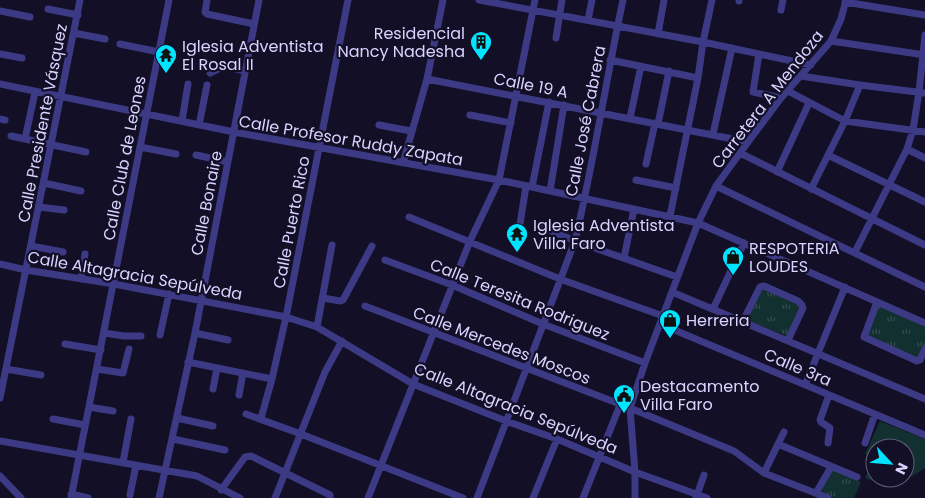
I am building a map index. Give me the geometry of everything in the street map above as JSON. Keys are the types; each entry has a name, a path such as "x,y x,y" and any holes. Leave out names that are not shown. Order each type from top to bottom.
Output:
{"street":[{"name":"Calle Presidente Vásquez","path":"0,398 80,0"},
{"name":"Calle Club de Leones","path":"71,496 170,0"},
{"path":"208,0 206,14 254,24"},
{"name":"Calle Bonaire","path":"159,498 195,333 259,0"},
{"name":"Calle Puerto Rico","path":"260,418 272,379 286,317 348,0"},
{"path":"403,163 411,130 428,79 443,0"},
{"path":"478,0 703,42 811,65"},
{"path":"369,498 380,465 452,285 470,241 499,180 535,0"},
{"path":"556,38 562,0"},
{"path":"588,20 592,0"},
{"name":"Calle José Cabrera","path":"476,498 575,241 623,0"},
{"path":"658,34 664,0"},
{"path":"670,216 712,0"},
{"path":"780,10 783,0"},
{"path":"873,0 884,8"},
{"path":"846,1 925,15"},
{"name":"Carretera A Mendoza","path":"635,498 630,408 698,223 716,186 748,142 781,98 831,41 839,27 846,1"},
{"path":"48,9 78,14"},
{"path":"0,11 30,17"},
{"path":"74,33 105,39"},
{"path":"855,252 888,183 907,149 922,93 925,35"},
{"path":"831,41 924,54"},
{"path":"120,44 159,52"},
{"path":"713,134 732,48"},
{"path":"0,54 22,58"},
{"path":"759,54 753,92 781,98"},
{"path":"610,60 698,78"},
{"path":"210,73 224,66 244,71"},
{"path":"630,118 641,66"},
{"path":"646,164 669,71"},
{"path":"801,76 922,93"},
{"name":"Calle 19 A","path":"428,79 748,142"},
{"name":"Calle Profesor Ruddy Zapata","path":"0,84 234,132 499,180 698,223 846,287 925,324"},
{"path":"182,121 188,84"},
{"path":"811,189 860,85"},
{"path":"199,125 207,86"},
{"path":"788,91 844,121 925,132"},
{"path":"25,139 35,92"},
{"path":"520,224 549,102"},
{"path":"777,172 809,103"},
{"path":"550,191 564,105"},
{"path":"470,115 511,123"},
{"path":"380,125 411,130"},
{"path":"10,136 86,152"},
{"path":"140,147 176,154"},
{"path":"907,149 925,158"},
{"path":"740,153 925,245"},
{"path":"828,154 925,202"},
{"path":"196,155 228,162"},
{"path":"636,180 676,188"},
{"path":"44,183 81,191"},
{"path":"716,186 925,287"},
{"path":"39,207 64,210"},
{"path":"624,258 634,209"},
{"path":"410,217 560,279 663,316"},
{"path":"540,226 575,241 678,277"},
{"path":"713,309 744,243"},
{"path":"317,328 332,245"},
{"path":"31,246 63,252"},
{"path":"323,298 343,300 372,246"},
{"path":"82,279 85,254"},
{"name":"Calle Teresita Rodriguez","path":"385,260 645,363"},
{"name":"Calle Altagracia Sepúlveda","path":"0,264 286,317 317,328 342,341 413,384 557,439 635,472 706,498"},
{"path":"743,321 757,292 760,287 764,286 802,304 803,308 788,340"},
{"path":"805,385 846,287"},
{"path":"672,292 925,399"},
{"path":"160,335 169,294"},
{"path":"877,302 864,337 917,361 920,360 925,349"},
{"name":"Calle Mercedes Moscos","path":"365,306 630,408 734,451 764,473 828,498"},
{"name":"Calle 3ra","path":"660,324 925,436"},
{"path":"104,333 141,336"},
{"path":"195,333 228,340"},
{"path":"275,498 325,372 342,341"},
{"path":"65,344 101,350"},
{"path":"97,369 123,373 129,349"},
{"path":"188,362 272,379"},
{"path":"6,368 42,375"},
{"path":"213,389 217,368"},
{"path":"239,395 243,373"},
{"path":"828,443 830,428 820,420 829,395"},
{"path":"583,498 620,405"},
{"path":"89,407 113,411"},
{"path":"246,414 463,498"},
{"path":"864,443 875,414"},
{"path":"177,418 214,426"},
{"path":"53,419 85,425"},
{"path":"124,462 132,419"},
{"path":"764,473 784,432"},
{"path":"172,438 225,450"},
{"path":"533,498 557,439"},
{"path":"0,440 197,476 221,490 240,498"},
{"path":"778,444 857,477"},
{"path":"221,490 247,456 250,456 330,497"},
{"path":"130,495 136,465"},
{"path":"816,494 831,467"},
{"path":"697,496 704,475"},
{"path":"0,476 21,498"},
{"path":"71,496 88,498"}],"green space":[{"path":"761,288 801,306 787,336 747,320"},
{"path":"878,305 925,327 925,346 918,359 867,336"},
{"path":"880,421 925,439 925,468 915,475 915,438 872,438"},
{"path":"835,470 861,482 854,498 834,498 823,493 822,490 832,471"}],"place":[{"name":"Residencial Nancy Nadesha","path":"481,61"},
{"name":"Iglesia Adventista El Rosal II","path":"166,74"},
{"name":"Iglesia Adventista Villa Faro","path":"517,253"},
{"name":"RESPOTERIA LOUDES","path":"733,276"},
{"name":"Herreria","path":"670,339"},
{"name":"Destacamento Villa Faro","path":"624,414"}]}
